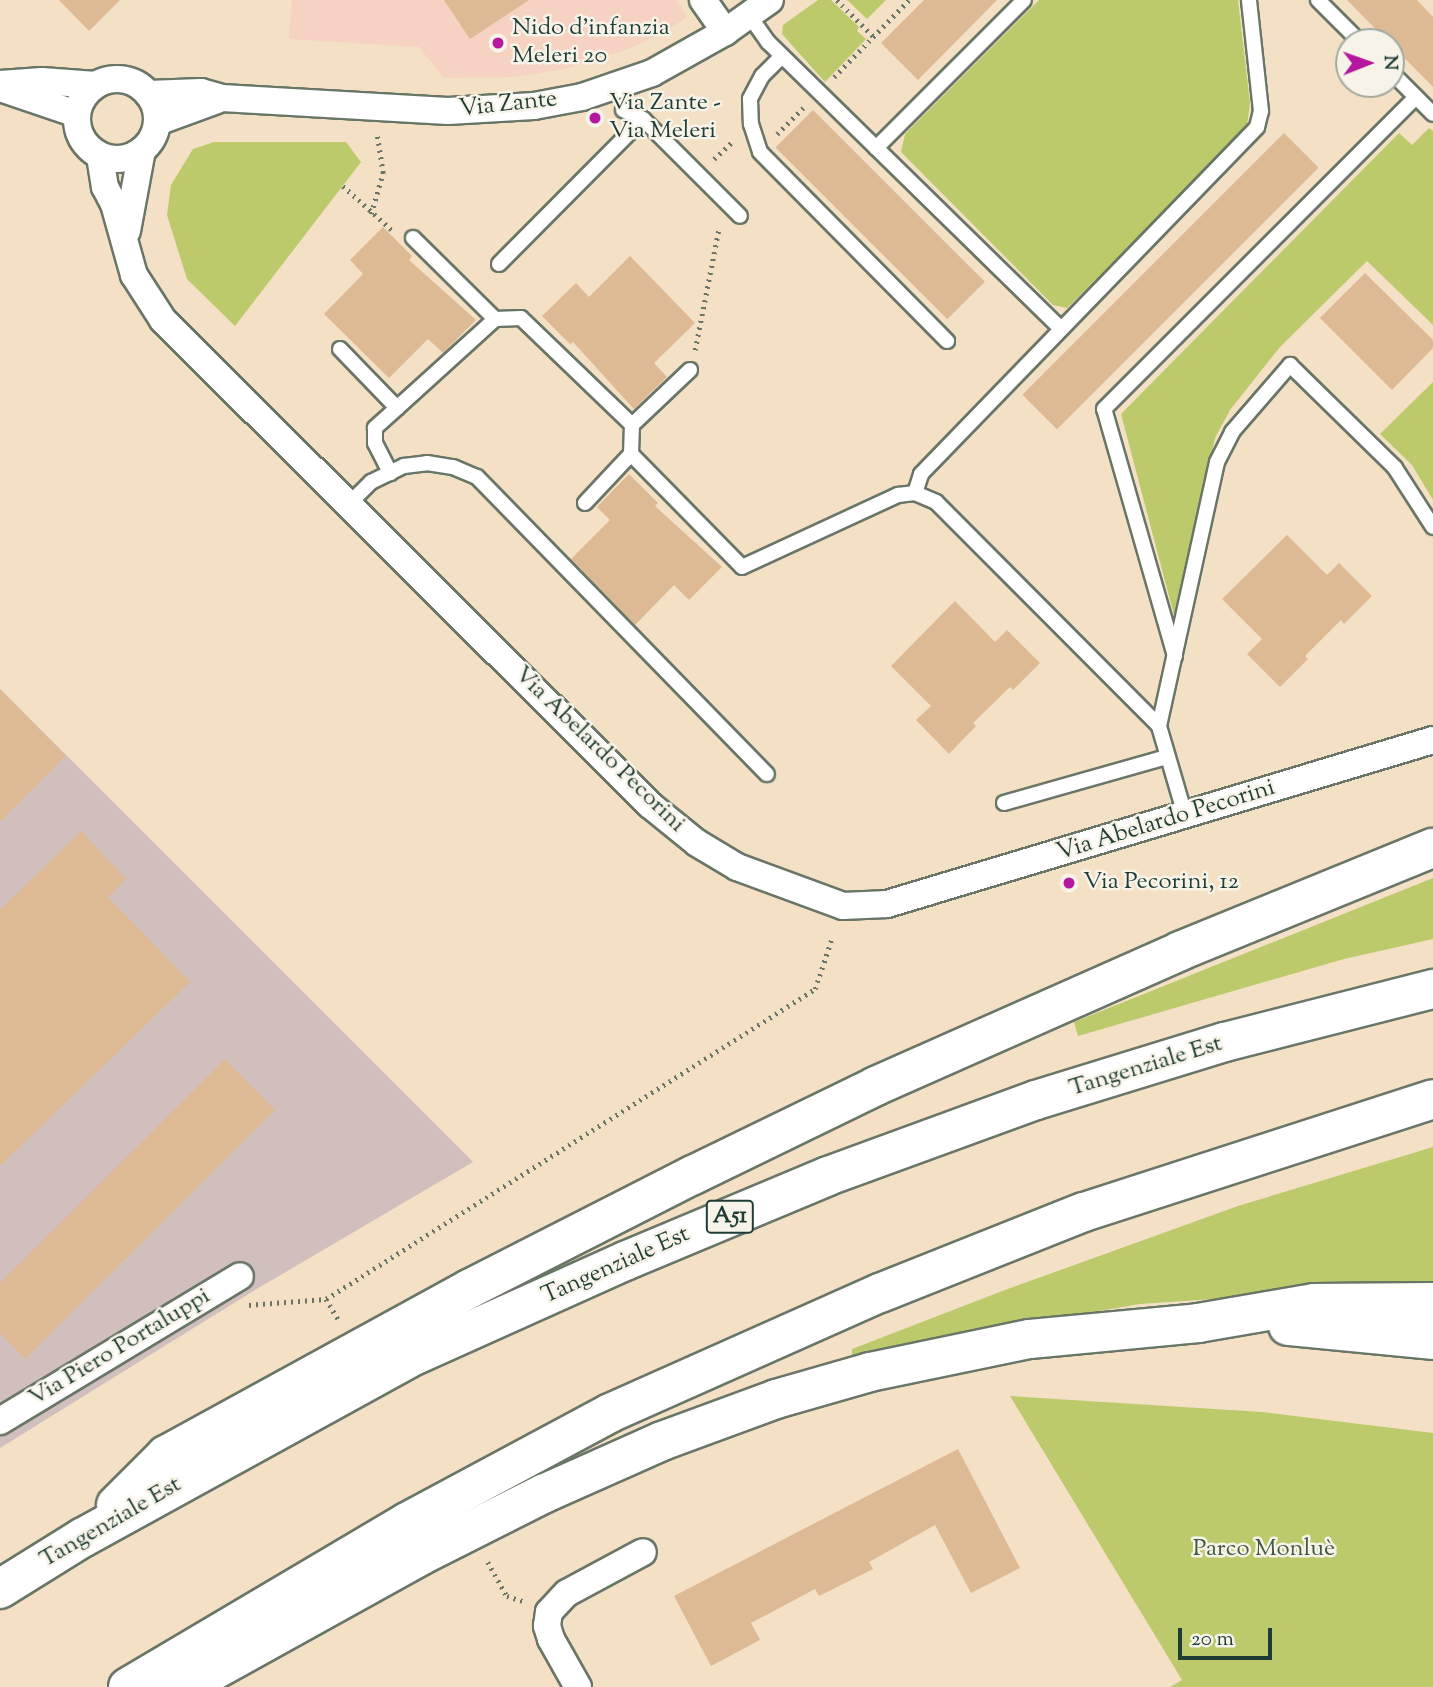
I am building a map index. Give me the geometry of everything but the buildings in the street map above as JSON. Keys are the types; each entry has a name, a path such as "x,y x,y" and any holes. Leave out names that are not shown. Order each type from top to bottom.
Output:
{"highway":[{"path":"82,1538 166,1455 469,1289 876,1086 1180,951 1433,848"},
{"name":"Tangenziale Est","path":"0,1588 82,1538 407,1359 625,1261 828,1176 1036,1100 1225,1042 1433,989"},
{"path":"128,1687 407,1522 610,1413 880,1293 1084,1212 1433,1099"},
{"path":"184,1687 419,1556 543,1494 662,1441 776,1399 870,1372 1030,1339 1198,1323 1314,1303 1433,1302"},
{"path":"1198,1323 1325,1328 1433,1340"}],"street":[{"path":"703,0 725,32"},
{"name":"Via Zante","path":"0,86 42,81 96,85 109,80 124,80 148,94 201,92 222,98 374,107 490,110 582,97 652,73 725,32 770,0"},
{"path":"96,85 84,96 77,114 82,139 100,156 119,159 142,150 153,136 157,122 155,108 148,94"},
{"name":"Via Zante","path":"0,86 77,114"},
{"name":"Via Zante","path":"157,122 222,98"},
{"name":"Via Abelardo Pecorini","path":"125,244 130,203 142,150"},
{"name":"Via Abelardo Pecorini","path":"100,156 105,187 114,204 135,275 163,320 650,805 697,843 737,867 843,906 887,904 1433,740"},
{"name":"Via Piero Portaluppi","path":"0,1421 240,1276"},
{"path":"578,1687 551,1639 547,1626 549,1612 567,1592 643,1552"}],"lane":[{"path":"876,148 1024,0"},
{"path":"915,493 921,474 1257,127 1261,111 1249,0"},
{"path":"1318,0 1346,28"},
{"path":"748,15 768,42 1061,329"},
{"path":"782,56 762,76 750,99 751,124 760,152 947,341"},
{"path":"1405,86 1433,114"},
{"path":"1175,659 1104,409 1416,97"},
{"path":"623,110 643,119 740,216"},
{"path":"499,264 643,119"},
{"path":"413,238 495,320"},
{"path":"390,473 375,443 376,428 495,320 521,318 632,425"},
{"path":"340,349 397,408"},
{"path":"1185,816 1159,726 1217,462 1232,432 1290,365 1395,468 1433,527"},
{"path":"585,503 631,454 632,425 690,370"},
{"path":"631,454 742,567 898,495 915,493 936,502 1159,726"},
{"path":"348,505 371,482 404,466 427,463 453,467 477,477 766,774"},
{"path":"1004,803 1167,757"}],"path":[{"path":"837,0 873,36"},
{"path":"371,214 383,173 374,107"},
{"path":"343,187 393,232 413,238"},
{"path":"690,370 716,240"},
{"path":"326,1299 815,989 832,938"},
{"path":"484,1555 507,1595"}],"shaded area":[{"name":"Nido d'infanzia Meleri 20","path":"292,0 676,0 687,17 631,48 569,68 514,77 444,78 419,47 289,39"},
{"path":"0,689 473,1162 255,1290 0,1448"}],"green space":[{"path":"818,0 831,0 859,27 857,31 866,39 825,82 782,34 783,25"},
{"path":"847,0 886,0 867,19"},
{"path":"1039,0 1238,0 1250,103 1247,126 1242,136 1067,308 1053,305 901,152 905,134"},
{"path":"1429,128 1433,131 1433,325 1367,261 1280,347 1230,410 1215,438 1175,619 1121,414 1399,133 1412,145"},
{"path":"214,142 346,142 361,162 235,326 187,279 167,215 171,185 193,149"},
{"path":"1433,382 1433,500 1412,465 1380,434"},
{"path":"1433,878 1433,939 1344,959 1078,1036 1074,1022"},
{"path":"1433,1147 1433,1292 1316,1292 1140,1304 969,1333 852,1360 852,1349 1005,1290 1238,1206"},
{"name":"Parco Monluè","path":"1010,1396 1262,1412 1433,1433 1433,1687 1170,1687 1182,1680"}],"place":[{"name":"Nido d'infanzia Meleri 20","path":"498,43"},
{"name":"Via Zante - Via Meleri","path":"595,118"},
{"name":"Via Pecorini, 12","path":"1069,883"}]}
